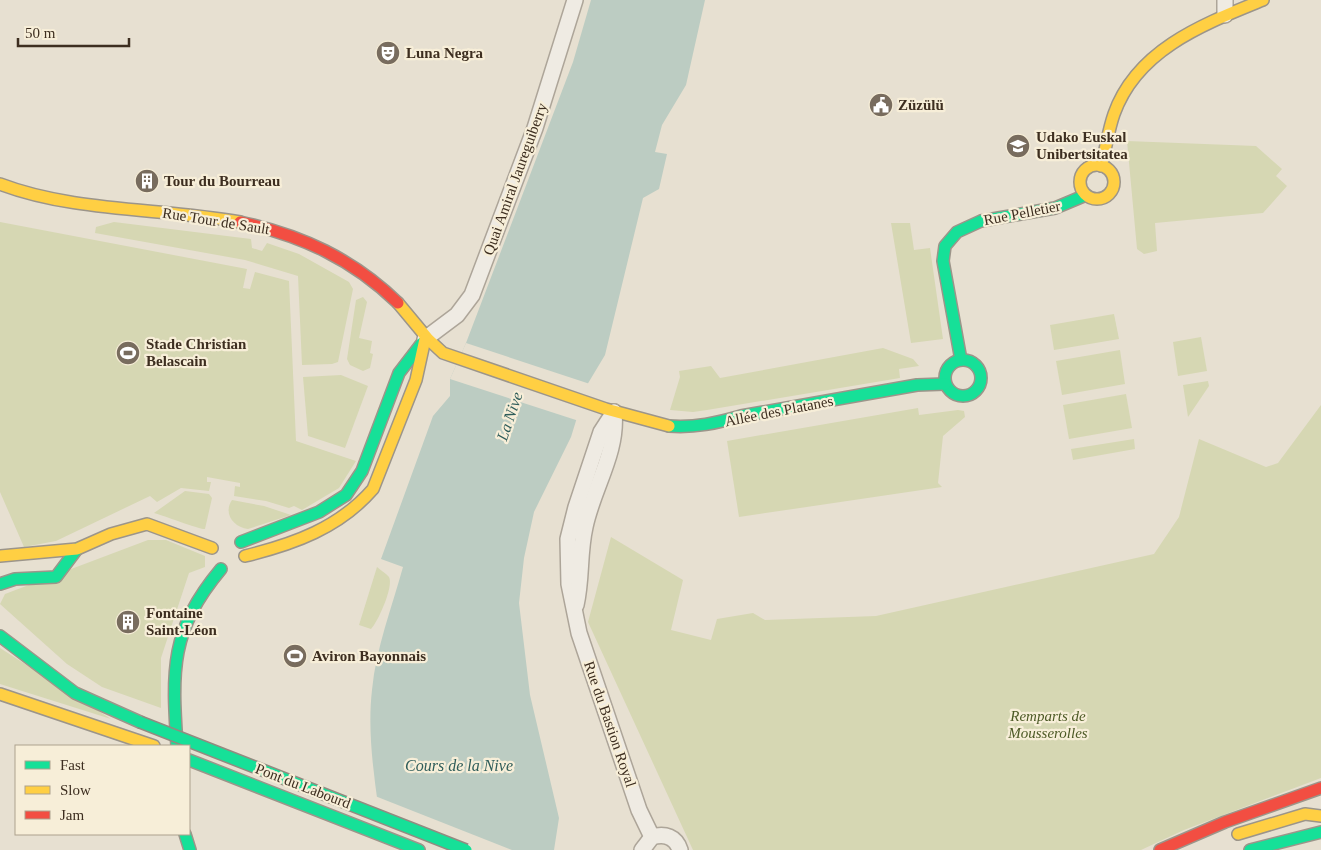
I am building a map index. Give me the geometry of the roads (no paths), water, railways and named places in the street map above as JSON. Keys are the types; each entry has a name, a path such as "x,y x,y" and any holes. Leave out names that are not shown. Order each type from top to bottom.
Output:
{"street":[{"name":"Quai Amiral Jaureguiberry","path":"425,339 457,315 472,295 535,128 575,0"},
{"path":"1224,0 1225,16"},
{"path":"1101,166 1114,115 1135,76 1155,55 1180,37 1263,0"},
{"path":"1101,166 1110,172 1113,183 1112,189 1104,197 1098,199 1086,195 1080,186 1081,175 1089,167 1101,166"},
{"name":"Rue Tour de Sault","path":"0,184 31,195 224,220 286,233 317,245 352,266 387,294 407,314 425,339 443,353 459,360"},
{"name":"Rue Pelletier","path":"961,360 943,261 945,246 957,232 981,220 1055,208 1086,195"},
{"path":"0,556 77,549 111,534 147,524 227,555 267,551 332,526 361,505 372,489 416,380 425,339"},
{"path":"177,745 173,680 174,661 192,608 206,585 227,555 319,512 346,495 362,471 399,373 425,339"},
{"name":"Allée des Platanes","path":"459,360 614,412 660,425 686,427 714,424 741,416 917,385 945,384"},
{"path":"961,360 968,360 979,369 981,383 973,394 960,396 948,390 945,384 947,368 961,360"},
{"name":"Rue du Bastion Royal","path":"614,412 597,442 576,507 568,539 569,584 576,608 579,633 639,810 652,837"},
{"path":"0,584 6,580 56,577 77,549"},
{"name":"Pont du Labourd","path":"0,636 75,693 140,722 466,850"},
{"path":"25,640 38,652 40,668"},
{"path":"0,694 152,745"},
{"path":"0,707 62,714"},
{"name":"Pont du Labourd","path":"190,760 419,850"},
{"path":"1160,850 1224,822 1321,788"},
{"path":"1231,837 1305,814 1321,807"},
{"path":"1305,814 1321,816"},
{"path":"1250,850 1321,832"},
{"path":"181,835 182,850"},
{"path":"185,835 190,850"},
{"path":"642,850 652,837 664,835 675,840 680,850"}],"water":[{"name":"Cours de la Nive","path":"591,0 705,0 686,85 662,125 655,152 667,154 659,189 643,198 605,355 587,385 571,437 534,512 524,558 519,603 530,695 559,818 554,850 384,850 370,730 372,690 377,659 403,567 381,559 433,416 450,396 450,379 466,343 573,62"}],"place":[{"name":"Luna Negra","path":"388,53"},
{"name":"Züzülü","path":"881,105"},
{"name":"Udako Euskal Unibertsitatea","path":"1018,146"},
{"name":"Tour du Bourreau","path":"147,181"},
{"name":"Stade Christian Belascain","path":"128,353"},
{"name":"Fontaine Saint-Léon","path":"128,622"},
{"name":"Aviron Bayonnais","path":"295,656"}],"water label":[{"name":"La Nive","path":"509,416"}],"park label":[{"name":"Remparts de Mousserolles","path":"1048,724"}]}
